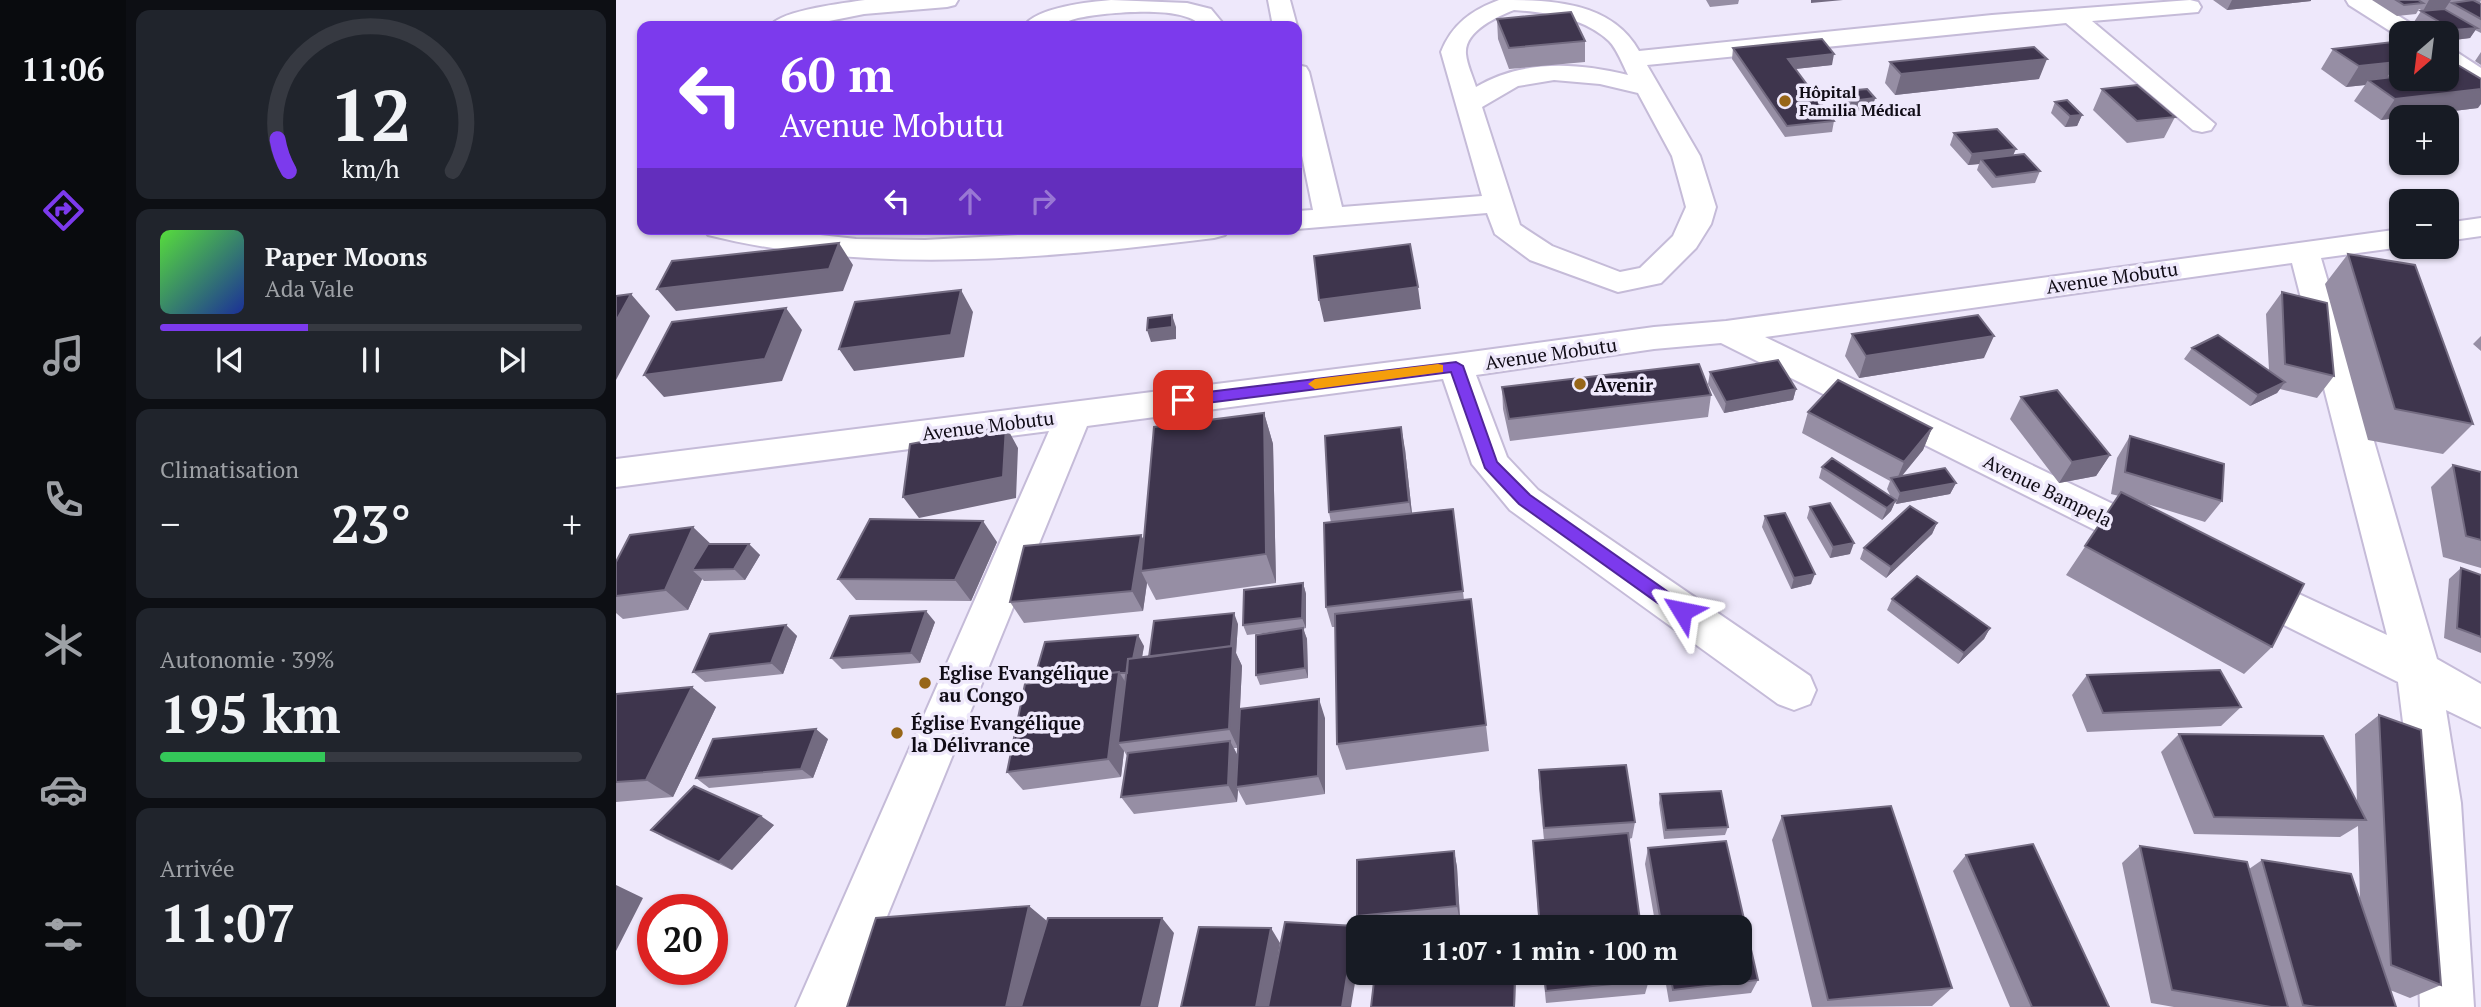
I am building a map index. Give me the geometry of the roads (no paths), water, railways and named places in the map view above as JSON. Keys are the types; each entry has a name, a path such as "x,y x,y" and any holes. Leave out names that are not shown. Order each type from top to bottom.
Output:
{"street":[{"path":"782,0 858,7"},
{"path":"796,21 858,7 947,0"},
{"path":"1279,0 1284,21"},
{"path":"1972,0 1992,22"},
{"path":"2357,0 2391,21"},
{"path":"1512,2 1542,4 1576,12 1604,25 1620,38 1634,59 1647,88 1686,156 1701,207 1696,224 1685,242 1640,301 1541,253 1506,228 1452,52 1457,37 1471,22 1512,2"},
{"path":"1047,21 1094,7 1159,3 1186,7 1205,15 1209,21"},
{"path":"1634,59 1992,22 2190,7"},
{"path":"2073,17 2202,124"},
{"path":"2459,65 2481,79"},
{"path":"1468,105 1482,92 1507,81 1538,73 1566,71 1607,76 1647,88"},
{"path":"1302,94 1329,216"},
{"path":"1302,219 1497,203"},
{"path":"744,235 774,242 851,249 928,250 1022,237 1116,242 1168,235"},
{"name":"Avenue Mobutu","path":"619,477 1074,414 1456,366 1640,301 1726,332 2389,239"},
{"path":"2304,250 2418,671 2437,803 2447,1007"},
{"name":"Avenue Bampela","path":"1726,332 2179,554"},
{"path":"1456,366 1491,464 1524,500 1794,690"},
{"path":"823,1007 1074,414"},
{"path":"2217,572 2418,671 2481,707"}],"place":[{"name":"Hôpital Familia Médical","path":"1785,101"},
{"name":"Avenir","path":"1580,384"},
{"name":"Eglise Evangélique au Congo","path":"925,683"},
{"name":"Église Evangélique la Délivrance","path":"897,733"}]}
